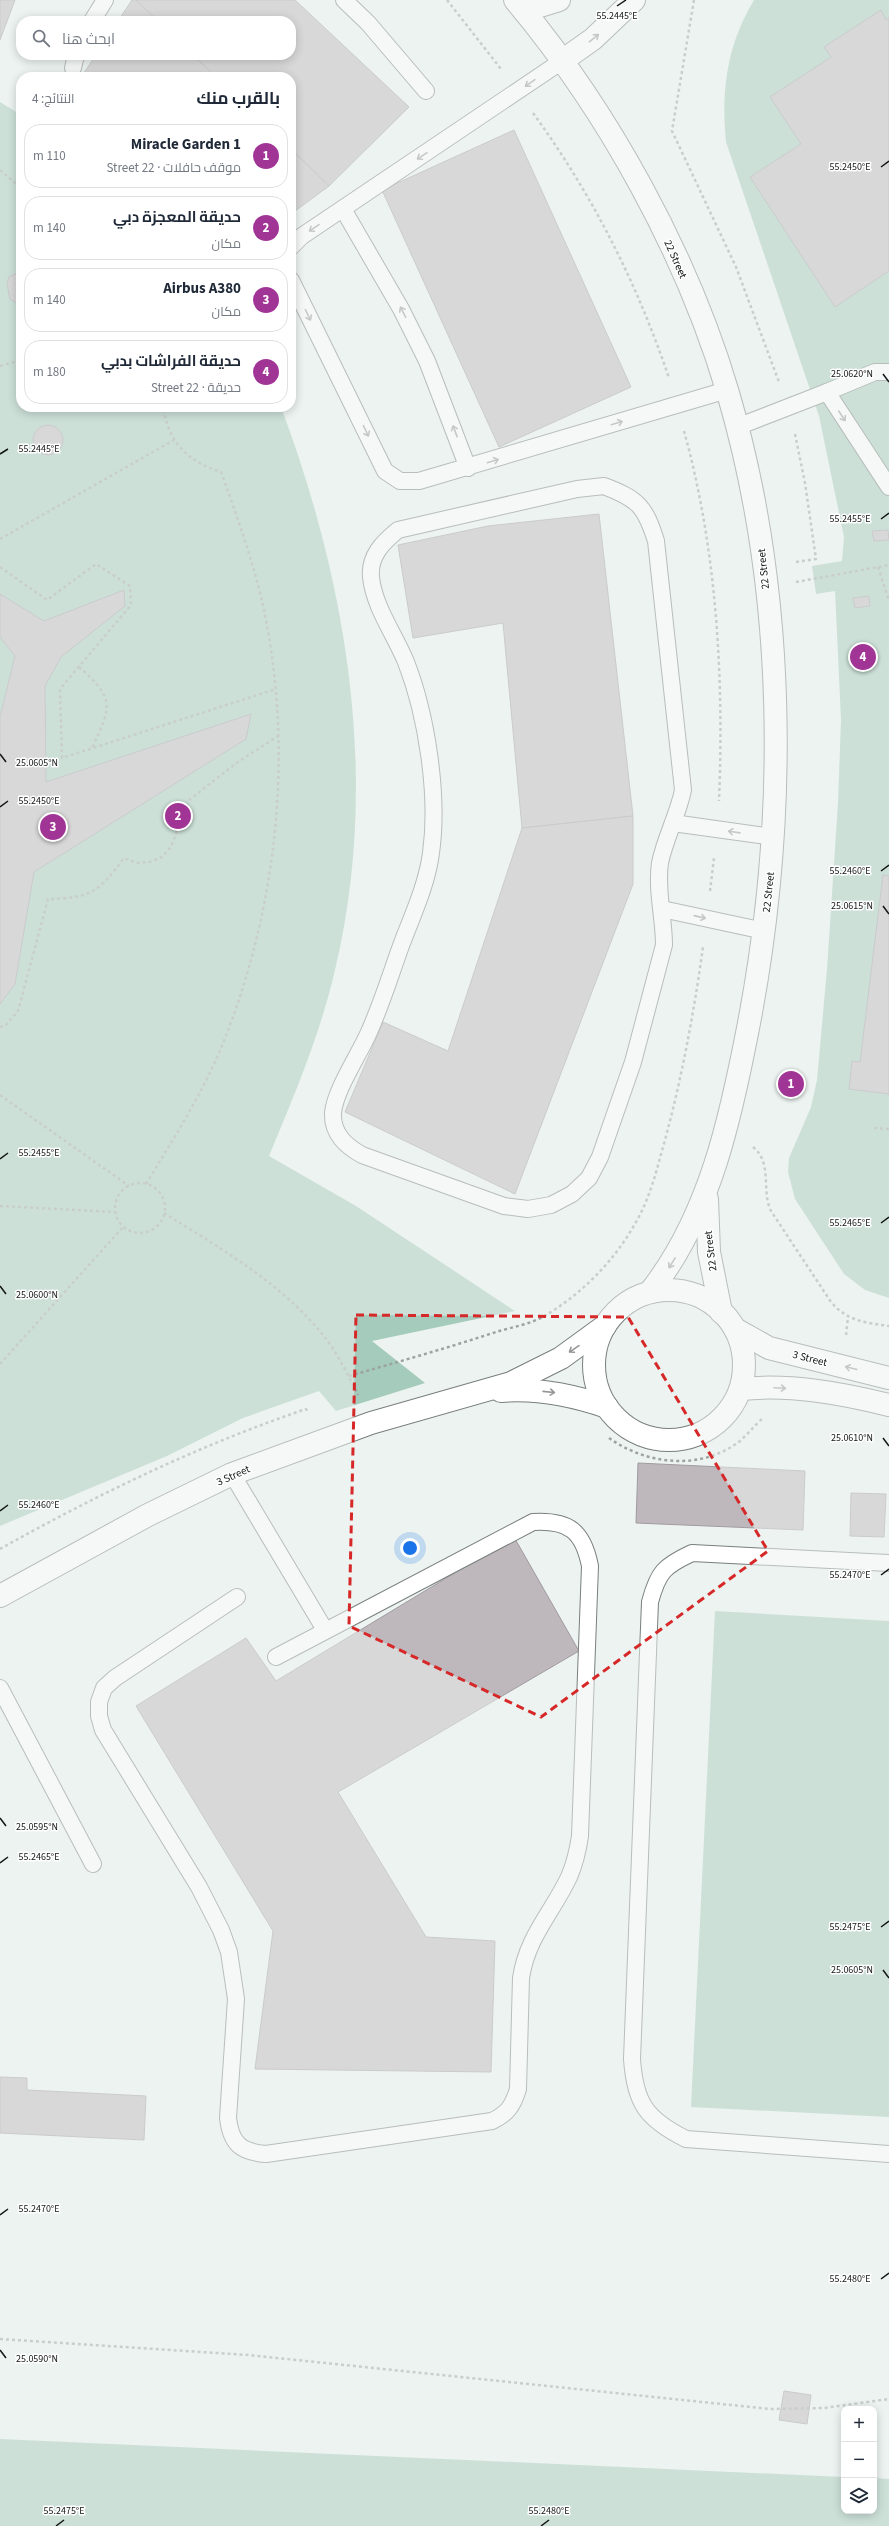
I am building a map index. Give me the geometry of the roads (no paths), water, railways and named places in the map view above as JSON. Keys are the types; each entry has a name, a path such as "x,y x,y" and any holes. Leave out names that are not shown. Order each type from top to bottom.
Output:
{"street":[{"path":"520,5 559,0"},
{"path":"562,61 593,39 634,0"},
{"name":"22 Street","path":"520,5 562,61 603,122 664,232 702,320 727,390 737,427 760,540 772,644 776,741 773,837 764,931 747,1036 722,1139 706,1190 684,1244 650,1292"},
{"name":"22 Street","path":"706,1190 709,1252 721,1312"},
{"path":"676,1291 701,1297 721,1312 735,1329 742,1349 744,1369 741,1388 730,1410 713,1426 691,1437 668,1441 644,1436 623,1425 607,1407 598,1388 594,1366 597,1345 606,1326 618,1310 633,1299 650,1292 676,1291"},
{"name":"3 Street","path":"0,1596 148,1515 232,1474 371,1422 482,1393 537,1371 584,1342 606,1326"},
{"name":"3 Street","path":"735,1329 769,1348 889,1378"},
{"path":"741,1388 800,1389 852,1396 889,1405"},
{"name":"3 Street","path":"482,1393 510,1390 559,1393 607,1407"}],"lane":[{"path":"95,16 105,0"},
{"path":"344,0 368,23 426,91"},
{"path":"296,241 562,61"},
{"path":"343,209 394,296 427,360 468,468"},
{"path":"296,290 385,471 400,481 409,482 468,468 727,390"},
{"path":"737,427 875,372 889,372"},
{"path":"827,392 889,487"},
{"path":"604,486 629,496 648,515 656,541 682,790 679,807 673,822 660,864 659,887 664,945 660,964 633,1062 600,1157 589,1178 572,1194 551,1205 528,1209 504,1206 362,1155 346,1146 336,1131 333,1113 350,1069 369,1033 425,882 434,825 431,766 412,678 375,595 371,576 374,558 383,542 398,530 577,489 604,486"},
{"path":"673,822 773,837"},
{"path":"662,909 764,931"},
{"path":"232,1474 326,1630"},
{"path":"237,1597 115,1678 104,1688 99,1702 99,1716 110,1743 199,1887 221,1930 229,1952 236,1998 228,2118 230,2133 238,2146 251,2153 266,2154 492,2122 505,2115 514,2104 518,2089 521,1978 523,1961 529,1946 568,1878 576,1859 580,1836 590,1566 586,1546 573,1529 554,1521 533,1522 276,1657"},
{"path":"889,1563 692,1553 671,1562 656,1580 650,1602 632,2059 634,2084 645,2108 663,2127 686,2139 889,2154"},
{"path":"0,1688 93,1864"}],"place":[{"name":"حديقة الفراشات بدبي","path":"863,657"},
{"name":"حديقة المعجزة دبي","path":"178,816"},
{"name":"Airbus A380","path":"53,827"},
{"name":"Miracle Garden 1","path":"791,1084"}]}
